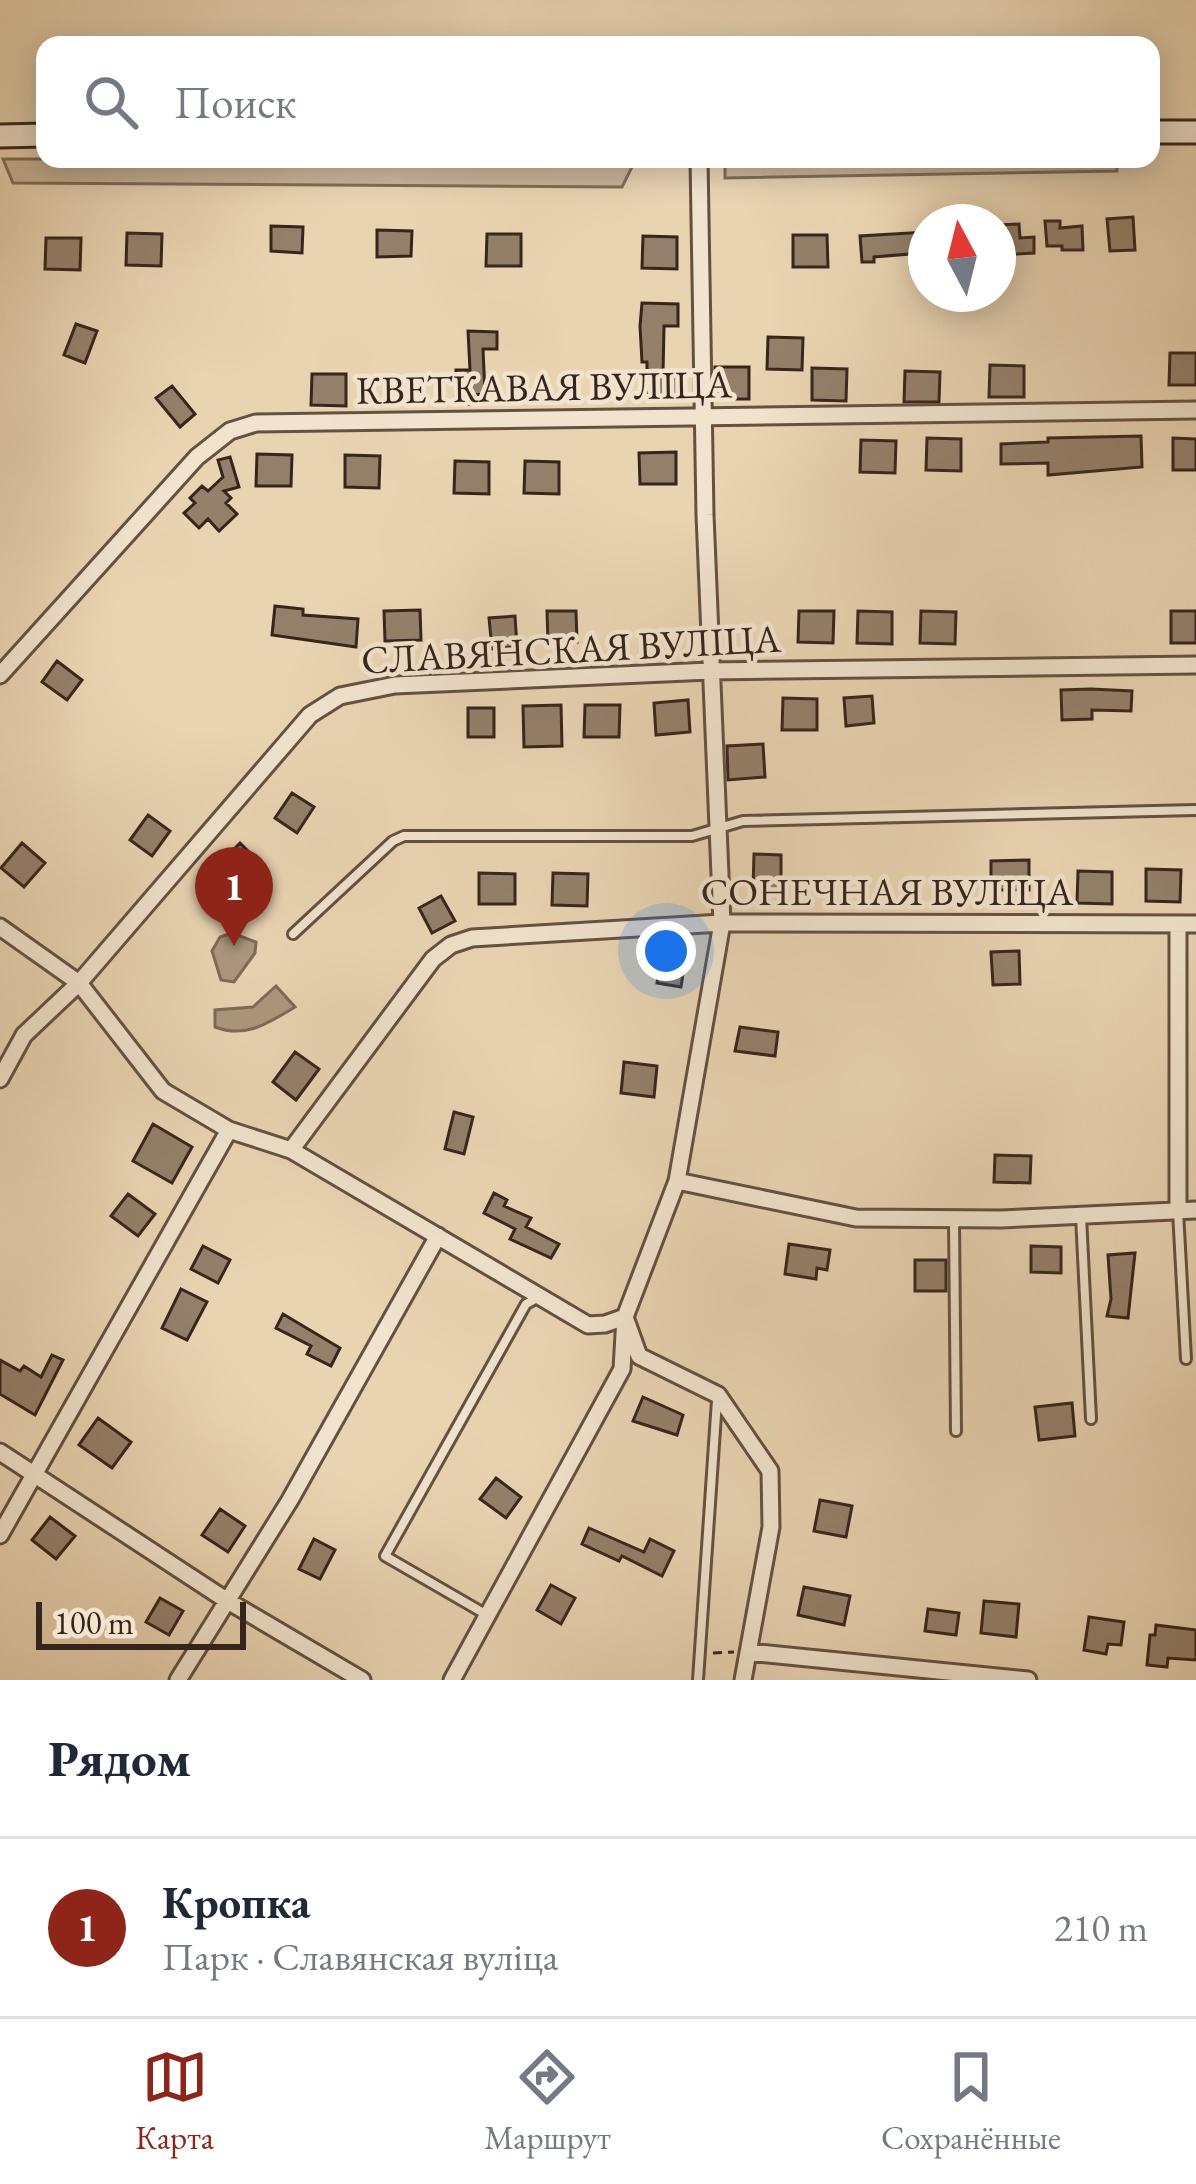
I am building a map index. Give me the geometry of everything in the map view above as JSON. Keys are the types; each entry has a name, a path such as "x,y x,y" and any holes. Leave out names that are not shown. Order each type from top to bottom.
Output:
{"street":[{"path":"1160,132 1196,132"},
{"path":"0,136 36,135"},
{"path":"452,1680 622,1369 625,1317 677,1180 722,922 710,671 698,168"},
{"name":"КВЕТКАВАЯ ВУЛІЦА","path":"0,676 197,458 230,431 256,423 1196,410"},
{"name":"СЛАВЯНСКАЯ ВУЛІЦА","path":"0,1079 24,1035 79,982 310,715 340,696 395,685 710,671 1196,664"},
{"name":"СОНЕЧНАЯ ВУЛІЦА","path":"291,1150 433,959 451,945 472,938 722,922 1187,924"},
{"path":"1178,1210 1187,924"},
{"path":"0,927 79,982 163,1091 229,1130 291,1150 588,1324 625,1317"},
{"path":"0,1535 229,1130"},
{"path":"677,1180 856,1218 1196,1210"},
{"path":"178,1680 290,1500 438,1236"},
{"path":"625,1317 639,1356 718,1394 770,1471 771,1527 743,1680"},
{"path":"0,1452 226,1600 362,1680"},
{"path":"748,1652 1028,1680"}],"lane":[{"path":"292,934 404,836 692,836 743,821 1196,810"},
{"path":"1178,1210 1186,1359"},
{"path":"1080,1215 1090,1419"},
{"path":"954,1219 956,1431"},
{"path":"488,1615 385,1556 526,1304 540,1296"},
{"path":"698,1680 718,1394"}],"path":[{"path":"700,1654 748,1652"}],"shaded area":[{"path":"3,159 36,159 36,168 632,168 622,187 13,183"},
{"path":"725,168 1117,168 1117,171 725,178"},
{"path":"232,933 256,942 255,953 234,982 221,980 212,951 220,937"},
{"path":"276,986 295,1007 247,1030 215,1027 215,1010 253,1007"}],"building":[{"path":"1133,217 1135,250 1110,251 1107,219"},
{"path":"1045,221 1060,221 1060,228 1082,226 1083,250 1047,246"},
{"path":"1016,224 1020,238 1034,237 1034,253 1016,254"},
{"path":"271,226 303,227 302,253 271,251"},
{"path":"377,230 412,231 411,256 377,257"},
{"path":"127,233 162,234 161,266 126,265"},
{"path":"908,233 908,254 862,262 860,236"},
{"path":"487,234 521,234 521,266 486,266"},
{"path":"793,235 827,235 828,267 793,267"},
{"path":"643,236 677,237 677,269 642,268"},
{"path":"46,238 81,238 80,270 45,269"},
{"path":"642,303 678,304 678,326 664,326 663,375 681,375 682,400 647,399"},
{"path":"76,324 97,331 85,363 64,355"},
{"path":"468,331 497,332 497,349 483,349 485,394 471,395 471,404 455,404 456,370 470,370"},
{"path":"768,337 803,338 802,370 767,369"},
{"path":"1170,353 1196,353 1196,385 1169,385"},
{"path":"990,365 1024,366 1024,397 989,397"},
{"path":"715,367 749,367 749,399 715,399"},
{"path":"812,368 847,369 846,401 812,400"},
{"path":"905,371 940,372 939,402 904,402"},
{"path":"312,374 346,374 346,406 311,405"},
{"path":"172,386 195,414 180,427 156,398"},
{"path":"1141,436 1142,467 1048,475 1048,463 1001,464 1001,444"},
{"path":"927,438 961,439 961,471 926,470"},
{"path":"1173,438 1196,439 1196,470 1173,470"},
{"path":"861,440 896,441 895,473 860,472"},
{"path":"676,452 676,484 640,484 639,453"},
{"path":"257,454 292,455 291,486 256,486"},
{"path":"345,455 380,456 379,488 345,487"},
{"path":"230,457 239,487 224,491 231,498 226,503 237,514 219,531 208,519 199,528 184,513 195,503 190,498 202,486 208,491 223,477 218,460"},
{"path":"455,461 489,462 489,494 454,493"},
{"path":"525,461 559,462 559,494 524,493"},
{"path":"275,606 303,609 303,615 358,619 356,647 272,635"},
{"path":"420,610 421,640 385,641 384,611"},
{"path":"547,611 576,611 577,642 548,643"},
{"path":"799,611 834,611 833,643 798,642"},
{"path":"858,611 892,612 892,644 857,643"},
{"path":"921,611 956,612 955,644 920,643"},
{"path":"1171,611 1196,611 1196,643 1171,643"},
{"path":"515,616 517,647 492,649 489,618"},
{"path":"57,661 82,680 67,700 42,682"},
{"path":"1061,690 1132,691 1131,711 1092,710 1092,719 1062,720"},
{"path":"872,696 874,723 846,726 844,698"},
{"path":"783,698 817,699 817,730 782,730"},
{"path":"688,700 690,732 656,735 654,703"},
{"path":"561,705 562,746 524,747 523,706"},
{"path":"585,705 620,705 619,737 584,737"},
{"path":"468,708 494,708 494,737 468,737"},
{"path":"763,744 765,777 728,780 727,746"},
{"path":"292,793 314,807 297,833 275,818"},
{"path":"148,815 170,831 152,856 130,840"},
{"path":"22,843 45,863 24,887 1,868"},
{"path":"240,843 262,865 239,888 217,866"},
{"path":"754,854 781,855 781,890 753,889"},
{"path":"1029,860 1029,890 991,890 991,861"},
{"path":"1146,869 1181,870 1180,902 1146,901"},
{"path":"1078,871 1112,872 1112,904 1077,903"},
{"path":"479,873 515,874 515,904 479,904"},
{"path":"553,873 588,874 587,906 552,905"},
{"path":"441,896 455,921 432,933 419,908"},
{"path":"662,951 686,954 681,987 657,983"},
{"path":"1019,951 1020,984 993,985 991,952"},
{"path":"740,1027 778,1032 775,1056 735,1051"},
{"path":"295,1052 319,1069 296,1100 273,1082"},
{"path":"624,1062 657,1066 654,1097 621,1093"},
{"path":"454,1112 473,1117 464,1154 445,1149"},
{"path":"153,1124 192,1147 172,1183 133,1161"},
{"path":"995,1155 1031,1156 1030,1183 994,1182"},
{"path":"494,1193 507,1200 504,1206 531,1218 526,1227 559,1244 551,1258 510,1239 515,1229 484,1213"},
{"path":"128,1194 155,1214 138,1236 111,1216"},
{"path":"789,1244 830,1250 827,1270 817,1268 816,1279 785,1274"},
{"path":"203,1246 230,1260 218,1283 191,1269"},
{"path":"1031,1246 1061,1247 1061,1273 1031,1272"},
{"path":"1135,1253 1128,1318 1107,1316 1111,1299 1108,1255"},
{"path":"915,1260 946,1260 946,1291 915,1291"},
{"path":"181,1289 207,1302 187,1340 162,1328"},
{"path":"283,1314 340,1348 331,1366 307,1354 311,1346 276,1328"},
{"path":"52,1355 63,1360 35,1415 0,1394 0,1360 20,1371 24,1366 41,1377"},
{"path":"643,1397 683,1415 677,1435 633,1421"},
{"path":"1072,1403 1075,1436 1039,1440 1035,1407"},
{"path":"98,1418 131,1442 112,1468 79,1445"},
{"path":"496,1478 521,1497 506,1518 480,1499"},
{"path":"820,1500 852,1506 846,1537 814,1531"},
{"path":"220,1509 245,1526 228,1552 202,1535"},
{"path":"50,1517 75,1536 56,1559 32,1540"},
{"path":"589,1528 644,1552 650,1539 674,1551 662,1576 622,1556 619,1561 582,1544"},
{"path":"314,1539 335,1550 320,1579 299,1569"},
{"path":"551,1585 575,1598 561,1624 537,1610"},
{"path":"804,1587 850,1596 844,1625 798,1615"},
{"path":"160,1598 183,1611 169,1635 146,1622"},
{"path":"984,1601 1019,1604 1016,1637 981,1633"},
{"path":"928,1609 959,1613 956,1635 925,1631"},
{"path":"1089,1617 1124,1622 1121,1645 1108,1644 1106,1654 1084,1650"},
{"path":"1156,1625 1196,1630 1196,1660 1168,1658 1167,1667 1147,1665 1150,1635 1155,1635"}],"place":[{"name":"Кропка","path":"234,946"}]}
